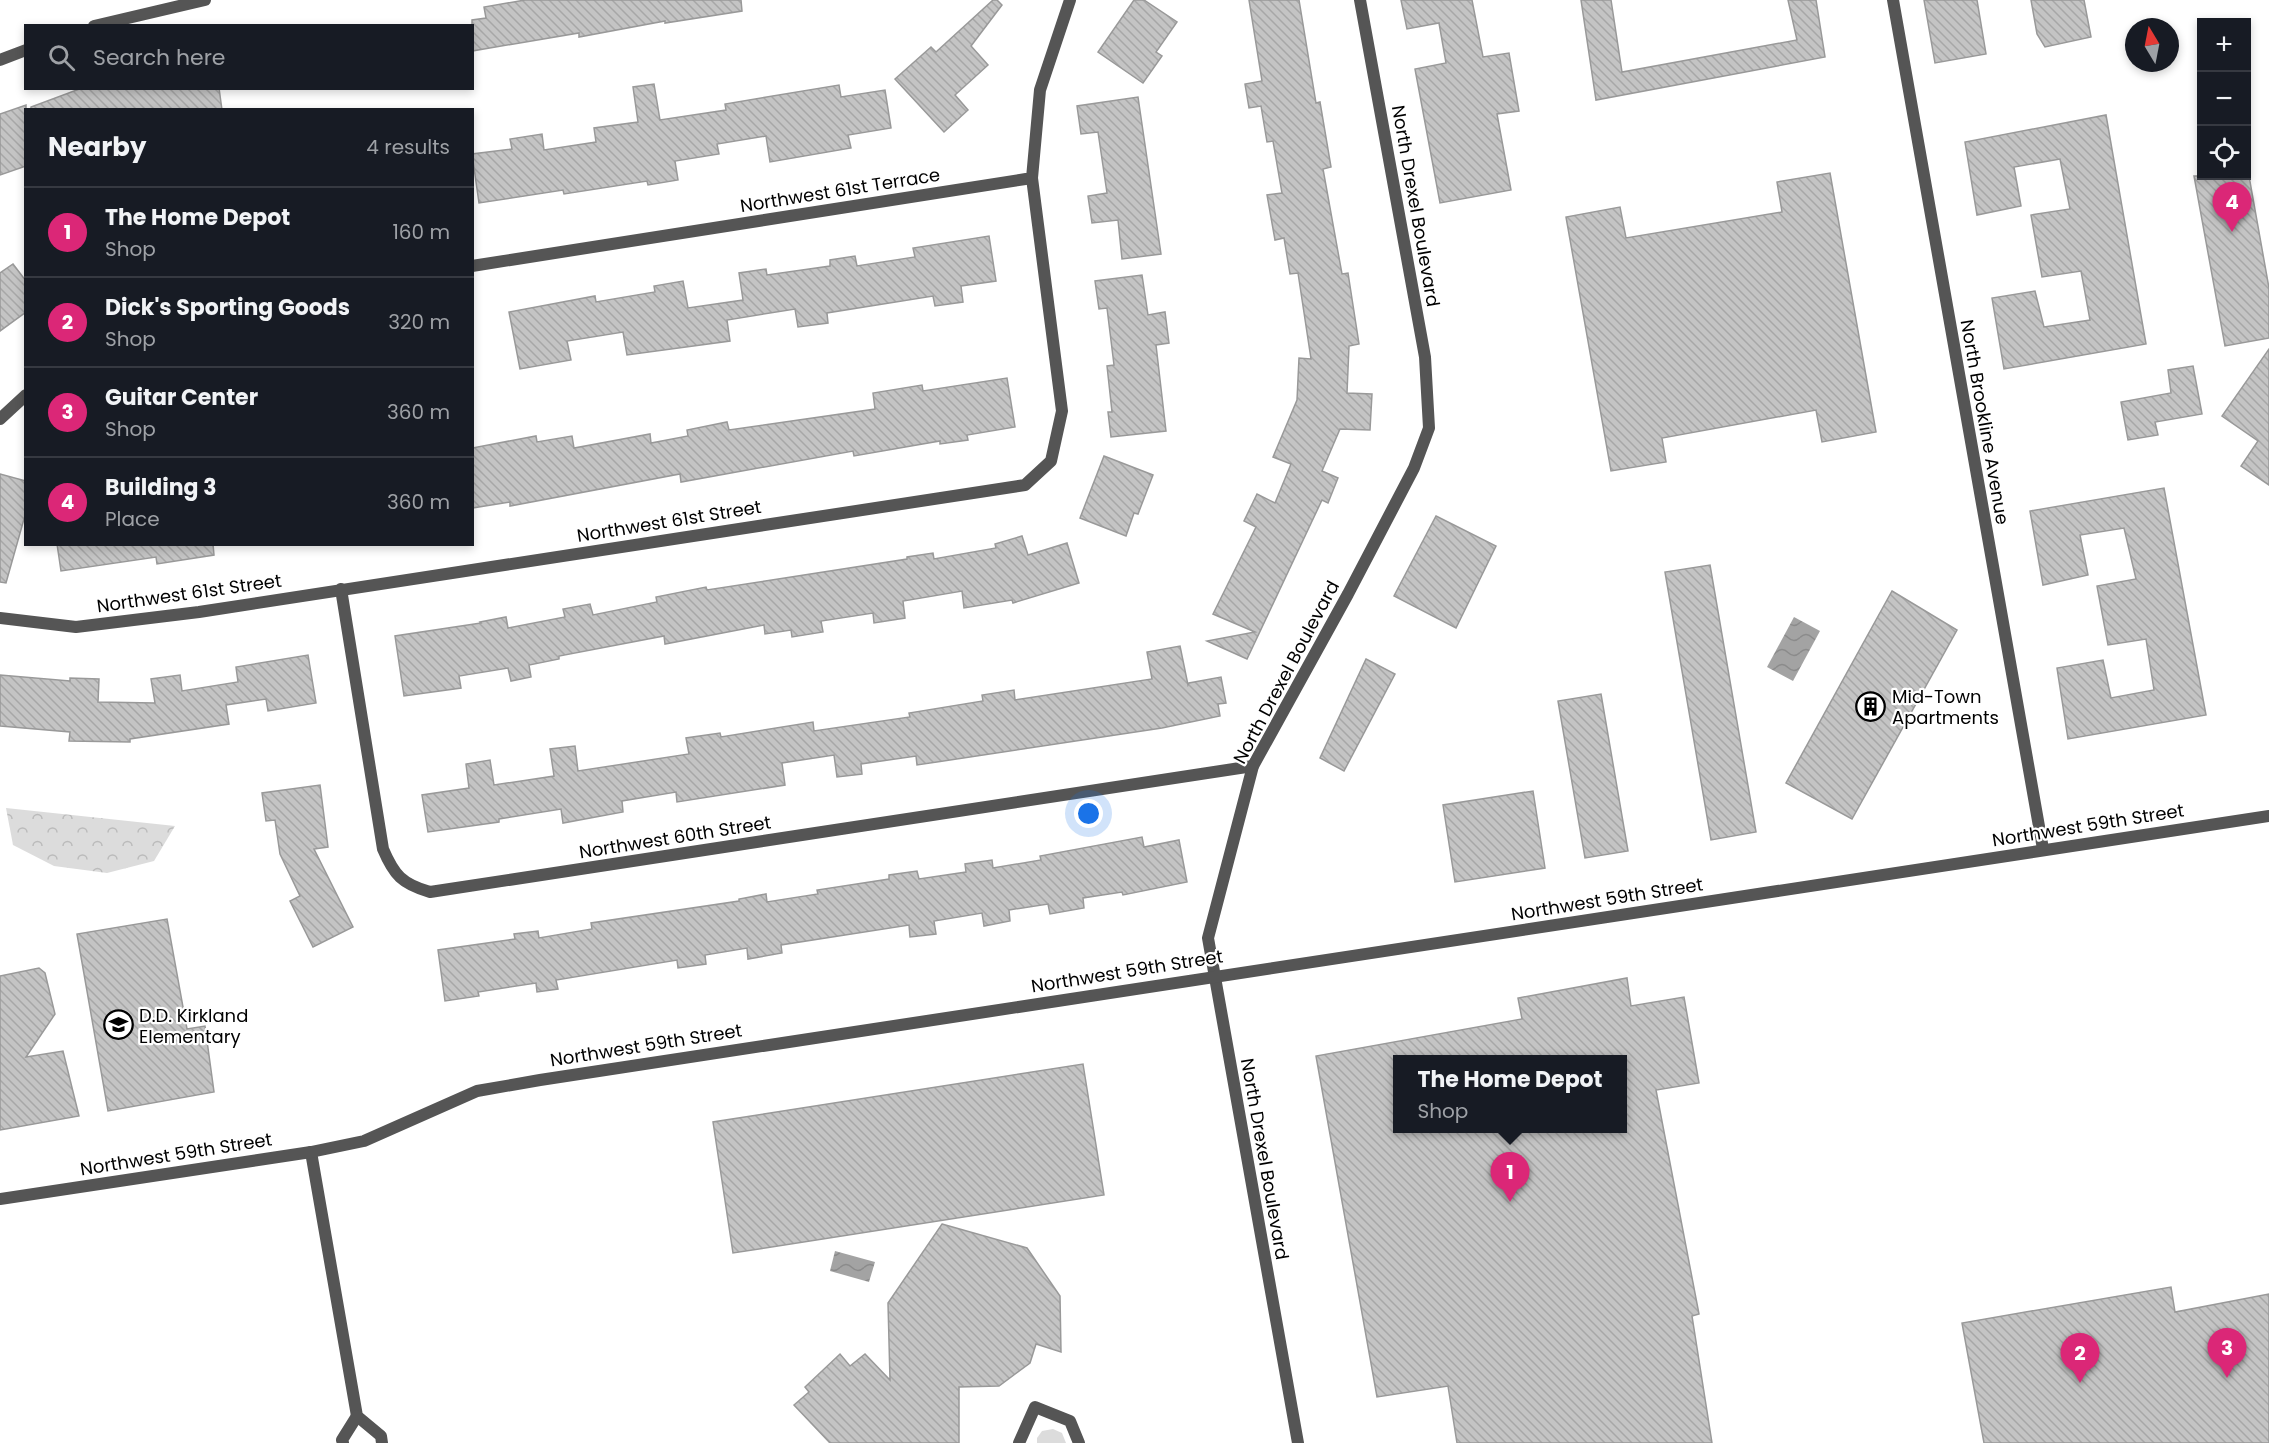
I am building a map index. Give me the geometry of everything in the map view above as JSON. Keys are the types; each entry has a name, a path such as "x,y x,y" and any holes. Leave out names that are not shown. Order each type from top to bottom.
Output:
{"street":[{"path":"103,24 206,0"},
{"path":"1032,178 1040,90 1070,0"},
{"name":"North Drexel Boulevard","path":"1298,1443 1208,938 1253,766 1414,468 1429,428 1425,357 1360,0"},
{"name":"North Brookline Avenue","path":"1893,0 2043,849"},
{"path":"0,60 24,51"},
{"name":"Northwest 61st Terrace","path":"474,266 1032,178"},
{"name":"Northwest 61st Street","path":"0,618 76,627 199,612 1025,485 1052,461 1062,411 1032,178"},
{"path":"0,419 24,397"},
{"name":"Northwest 60th Street","path":"341,589 383,849 391,867 400,879 430,892 1253,766"},
{"name":"Northwest 59th Street","path":"0,1199 311,1152 364,1141 477,1091 1214,976 1457,941 2269,816"},
{"path":"311,1152 357,1416 381,1436 382,1443"},
{"path":"1019,1443 1035,1407 1070,1421 1079,1443"},
{"path":"343,1443 342,1440 357,1416"}],"green space":[{"path":"6,808 175,826 154,861 107,873 54,866 13,845"},
{"path":"1053,1429 1062,1433 1066,1443 1037,1443 1037,1438 1042,1431"}],"water":[{"path":"1794,617 1820,631 1793,681 1767,667"},
{"path":"835,1251 875,1262 869,1282 830,1271"}],"building":[{"path":"525,0 741,0 742,11 665,23 665,21 579,37 579,33 474,51 472,20 486,18 484,7"},
{"path":"993,0 997,0 1002,5 971,46 988,65 955,95 968,110 944,132 895,79 931,47 936,52"},
{"path":"1134,0 1144,0 1177,22 1156,52 1162,56 1143,83 1098,52"},
{"path":"1249,0 1299,0 1316,103 1320,102 1331,167 1323,169 1342,274 1348,273 1359,344 1349,346 1347,393 1372,394 1370,430 1340,429 1322,471 1338,478 1328,503 1322,500 1247,659 1207,641 1255,632 1213,614 1256,527 1244,521 1257,494 1275,503 1291,464 1273,457 1297,400 1299,358 1311,359 1298,273 1290,274 1284,238 1275,240 1267,195 1282,193 1273,141 1267,142 1261,106 1249,108 1245,84 1262,81"},
{"path":"1401,0 1472,0 1483,57 1509,53 1519,111 1497,114 1511,190 1440,203 1415,69 1446,63 1439,23 1407,29"},
{"path":"1581,0 1611,0 1622,72 1797,40 1788,0 1816,0 1825,57 1596,100"},
{"path":"1924,0 1977,0 1986,54 1935,63"},
{"path":"2031,0 2084,0 2091,37 2045,47 2037,34"},
{"path":"654,84 660,120 726,110 725,104 839,85 841,97 885,90 891,128 848,135 851,148 770,162 766,136 717,144 719,154 675,161 678,180 648,185 647,181 564,194 563,190 479,203 474,154 512,149 510,139 542,134 544,150 596,142 594,128 638,122 633,87"},
{"path":"77,90 219,90 222,108 31,108"},
{"path":"1138,97 1161,254 1122,259 1118,220 1092,223 1088,196 1107,193 1098,132 1081,134 1077,106"},
{"path":"26,105 24,108 24,167 0,175 0,114"},
{"path":"2106,115 2146,344 2004,369 1992,298 2035,291 2044,327 2090,320 2081,271 2042,277 2031,215 2070,209 2060,159 2014,167 2021,206 1977,215 1965,142"},
{"path":"1830,173 1876,432 1822,442 1816,410 1662,438 1666,462 1611,471 1566,217 1620,207 1626,238 1782,212 1777,182"},
{"path":"2194,176 2197,176 2197,180 2250,180 2269,288 2269,338 2225,346"},
{"path":"989,236 996,281 961,286 963,302 935,306 933,296 827,313 828,323 798,327 795,309 727,320 730,341 627,355 623,332 567,341 571,360 520,369 509,312 595,296 596,302 655,292 654,286 683,281 688,308 743,300 739,273 766,269 767,275 830,266 830,260 855,256 857,266 915,257 913,248"},
{"path":"13,264 24,278 24,313 0,331 0,273"},
{"path":"1142,275 1148,315 1165,312 1169,343 1156,345 1166,431 1111,437 1108,412 1112,412 1107,366 1114,365 1107,308 1099,309 1095,281"},
{"path":"2269,349 2269,485 2241,466 2258,441 2222,416"},
{"path":"2193,366 2202,414 2155,422 2158,435 2128,440 2121,402 2171,393 2168,370"},
{"path":"1007,378 1015,427 967,435 968,440 940,444 940,441 854,456 853,451 681,482 680,474 510,506 510,502 474,508 474,448 536,436 537,442 572,436 574,448 650,434 651,443 688,436 687,430 727,422 729,430 875,409 873,393 922,385 923,391"},
{"path":"1104,456 1153,475 1138,514 1134,513 1126,536 1080,518"},
{"path":"0,474 24,480 24,519 6,583 0,582"},
{"path":"2164,488 2206,715 2068,739 2057,668 2103,660 2111,698 2154,690 2146,639 2108,645 2097,586 2136,579 2124,528 2080,535 2088,575 2043,585 2030,511"},
{"path":"1436,516 1496,546 1456,628 1394,596"},
{"path":"1022,536 1028,555 1067,543 1079,583 1013,603 1012,600 964,608 962,591 903,601 905,618 874,623 873,613 821,621 823,632 792,637 791,630 765,634 764,625 665,644 664,636 559,656 559,659 529,665 531,677 511,681 508,668 459,676 461,688 404,696 395,636 506,617 508,628 565,617 563,609 590,604 593,615 657,602 656,597 706,587 707,590 933,553 934,559 996,548 995,544"},
{"path":"57,546 213,546 214,555 157,564 156,557 61,571"},
{"path":"1710,565 1756,832 1711,840 1665,572"},
{"name":"Mid-Town Apartments","path":"1892,591 1957,630 1852,819 1786,783"},
{"path":"1180,646 1188,685 1221,677 1226,703 1218,704 1220,716 1162,728 917,765 916,756 861,764 862,774 837,777 834,755 782,763 785,785 677,802 676,792 622,801 623,812 563,823 561,809 499,819 499,822 428,832 422,795 469,788 466,764 490,760 494,785 554,776 550,749 575,746 578,771 689,754 686,738 720,733 721,737 813,722 814,731 910,717 909,713 983,701 982,695 1014,690 1015,700 1152,679 1147,652"},
{"path":"308,655 316,703 268,711 266,699 226,705 229,724 130,739 130,742 69,741 70,732 0,726 0,675 70,681 70,678 99,679 98,702 155,703 151,679 180,675 182,691 238,682 236,667"},
{"path":"1366,659 1395,674 1344,771 1320,758"},
{"path":"1601,694 1628,851 1585,858 1558,701"},
{"path":"320,785 328,847 314,849 353,927 313,947 290,901 300,896 280,854 275,820 266,821 262,793"},
{"path":"1533,791 1545,868 1455,882 1443,805"},
{"path":"1142,837 1144,847 1179,840 1187,882 1123,895 1122,892 1083,898 1084,908 1050,914 1048,904 1009,910 1010,921 984,926 982,913 934,921 936,934 910,937 909,925 781,945 782,953 748,959 747,948 705,955 706,964 678,968 677,960 556,980 558,989 537,992 536,983 478,992 479,996 445,1001 438,950 515,939 514,934 538,931 539,938 592,929 591,923 739,901 739,899 766,894 767,902 818,894 817,890 889,879 889,875 917,871 919,879 966,872 965,864 992,860 993,868 1041,860 1040,856"},
{"name":"D.D. Kirkland Elementary","path":"167,919 187,1029 205,1026 214,1092 108,1111 77,934"},
{"path":"39,968 45,973 55,1014 26,1057 63,1051 79,1116 0,1130 0,976"},
{"path":"1627,978 1631,1006 1684,997 1699,1083 1656,1090 1699,1314 1692,1316 1712,1443 1457,1443 1448,1386 1377,1397 1316,1056 1522,1019 1518,998"},
{"path":"1083,1064 1104,1195 733,1253 713,1122"},
{"path":"942,1224 1027,1248 1060,1296 1061,1352 1036,1344 1030,1363 999,1386 959,1387 959,1443 830,1443 794,1405 809,1392 805,1387 840,1354 850,1366 865,1354 890,1380 888,1303"},
{"path":"2171,1287 2175,1312 2269,1294 2269,1443 1984,1443 1962,1323"}],"place":[{"name":"Building 3","path":"2232,232"},
{"name":"Mid-Town Apartments","path":"1871,706"},
{"name":"D.D. Kirkland Elementary","path":"118,1025"},
{"name":"The Home Depot","path":"1510,1202"},
{"name":"Guitar Center","path":"2227,1378"},
{"name":"Dick's Sporting Goods","path":"2080,1383"}]}
